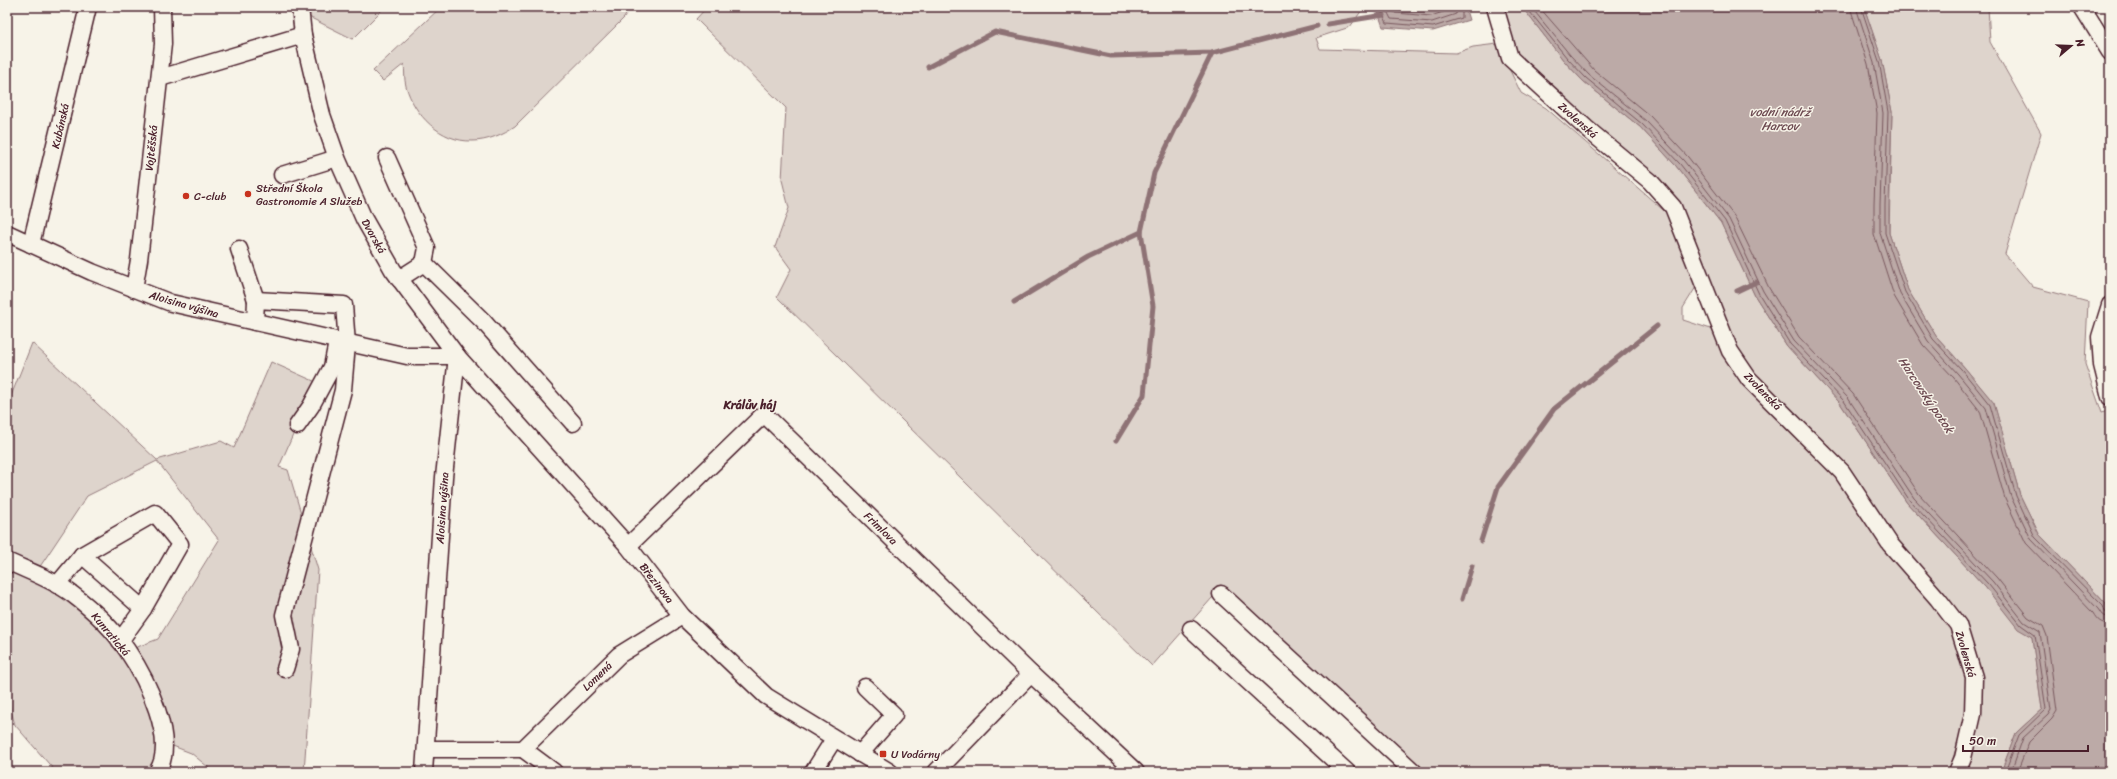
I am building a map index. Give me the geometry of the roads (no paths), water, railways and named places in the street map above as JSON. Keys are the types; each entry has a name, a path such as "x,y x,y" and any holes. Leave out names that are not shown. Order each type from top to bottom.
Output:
{"street":[{"name":"Kubánská","path":"16,240 88,7"},
{"name":"Vojtěšská","path":"134,289 139,260 160,78 163,44 162,7"},
{"name":"Dvorská","path":"300,7 303,35 322,115 337,158 364,219 399,279 457,356"},
{"name":"Zvolenská","path":"1495,7 1510,58 1586,128 1650,181 1673,207 1730,351 1749,379 1842,472 1890,544 1952,616 1965,643 1974,677 1973,714 1957,772"},
{"path":"2082,7 2110,52"},
{"path":"160,78 303,35"},
{"path":"282,175 337,158"},
{"path":"387,158 427,248 424,263 399,279"},
{"name":"Aloisina výšina","path":"16,240 171,303 342,343 407,356 457,356 444,477 424,772"},
{"path":"239,249 256,300 255,322"},
{"path":"424,263 483,321 573,423"},
{"path":"256,300 344,305 342,343 343,390 284,615 291,649 285,669"},
{"path":"2110,305 2100,337 2102,365 2110,397"},
{"path":"297,426 311,406 332,367 342,343"},
{"name":"Březinova","path":"457,356 628,546 682,616 766,696 890,772"},
{"name":"Frimlova","path":"628,546 764,414 1031,674 1136,772"},
{"path":"57,585 82,555 155,513 180,544 143,609 120,641"},
{"path":"82,555 143,609"},
{"name":"Kunratická","path":"7,561 57,585 82,602 120,641 147,686 159,716 164,743 158,771"},
{"path":"1221,594 1414,772"},
{"name":"Lomená","path":"523,749 619,654 682,616"},
{"path":"1191,629 1347,772"},
{"path":"936,772 1031,674"},
{"path":"860,754 894,716 865,687"},
{"path":"813,772 834,739"},
{"path":"426,749 523,749 554,772"}],"water":[{"path":"1376,7 1465,7 1469,20 1433,31 1383,27"},
{"name":"vodní nádrž Harcov","path":"1522,7 1864,7 1882,60 1892,112 1889,233 1908,290 1936,336 1994,403 2020,495 2039,534 2106,604 2110,613 2110,772 2001,772 2016,733 2042,709 2032,637 2018,629 1986,588 1907,503 1840,403 1787,346 1755,296 1721,223 1676,166 1640,127 1583,81 1564,61"}],"waterway":[{"path":"1328,24 1384,15"},
{"path":"928,67 995,32 1111,56 1212,53 1317,26"},
{"path":"1014,302 1088,257 1141,232 1154,173 1212,53"},
{"path":"1116,441 1144,395 1153,306 1141,232"},
{"path":"1737,291 1756,282"},
{"path":"1481,541 1498,487 1554,409 1657,326"},
{"path":"1462,599 1472,566"}],"place":[{"name":"Střední Škola Gastronomie A Služeb","path":"248,194"},
{"name":"C-club","path":"186,196"},
{"name":"U Vodárny","path":"883,754"}],"district":[{"name":"Králův háj","path":"750,405"}],"water label":[{"name":"Harcovský potok","path":"1926,395"}]}
